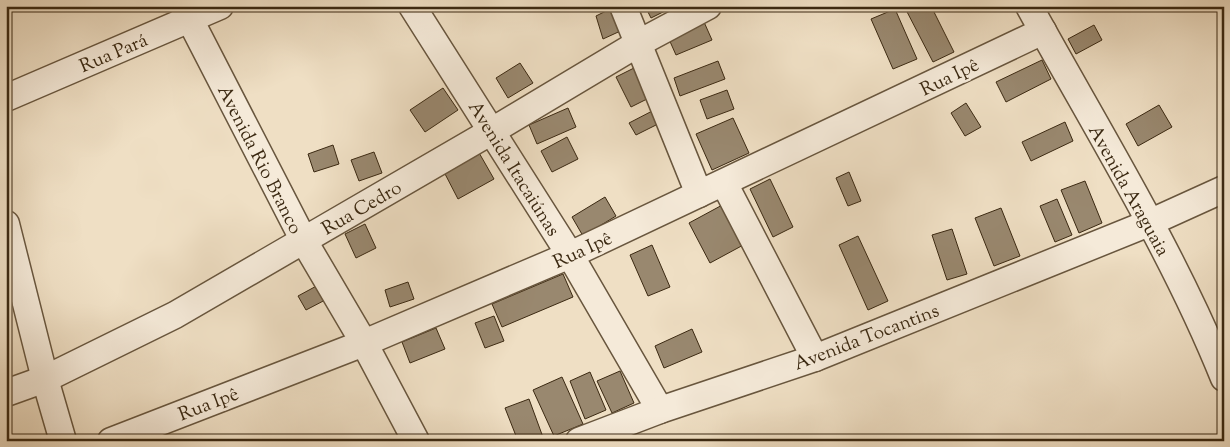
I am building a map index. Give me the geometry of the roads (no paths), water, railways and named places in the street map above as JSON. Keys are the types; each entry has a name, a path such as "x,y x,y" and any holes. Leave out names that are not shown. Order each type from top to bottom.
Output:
{"street":[{"name":"Rua Pará","path":"6,98 186,13 220,6"},
{"name":"Avenida Itacaiúnas","path":"412,6 570,255 660,410"},
{"path":"622,6 639,43 699,194"},
{"name":"Rua Cedro","path":"6,393 44,379 175,315 492,131 639,43 708,6"},
{"name":"Avenida Araguaia","path":"1029,6 1149,223 1204,330 1224,378"},
{"name":"Avenida Rio Branco","path":"186,13 304,241 364,343 416,441"},
{"name":"Rua Ipê","path":"111,441 364,343 570,255 1042,31"},
{"path":"724,183 815,358"},
{"name":"Avenida Tocantins","path":"579,441 660,410 815,358 1149,223 1224,189"},
{"path":"6,224 44,379 63,441"}]}
